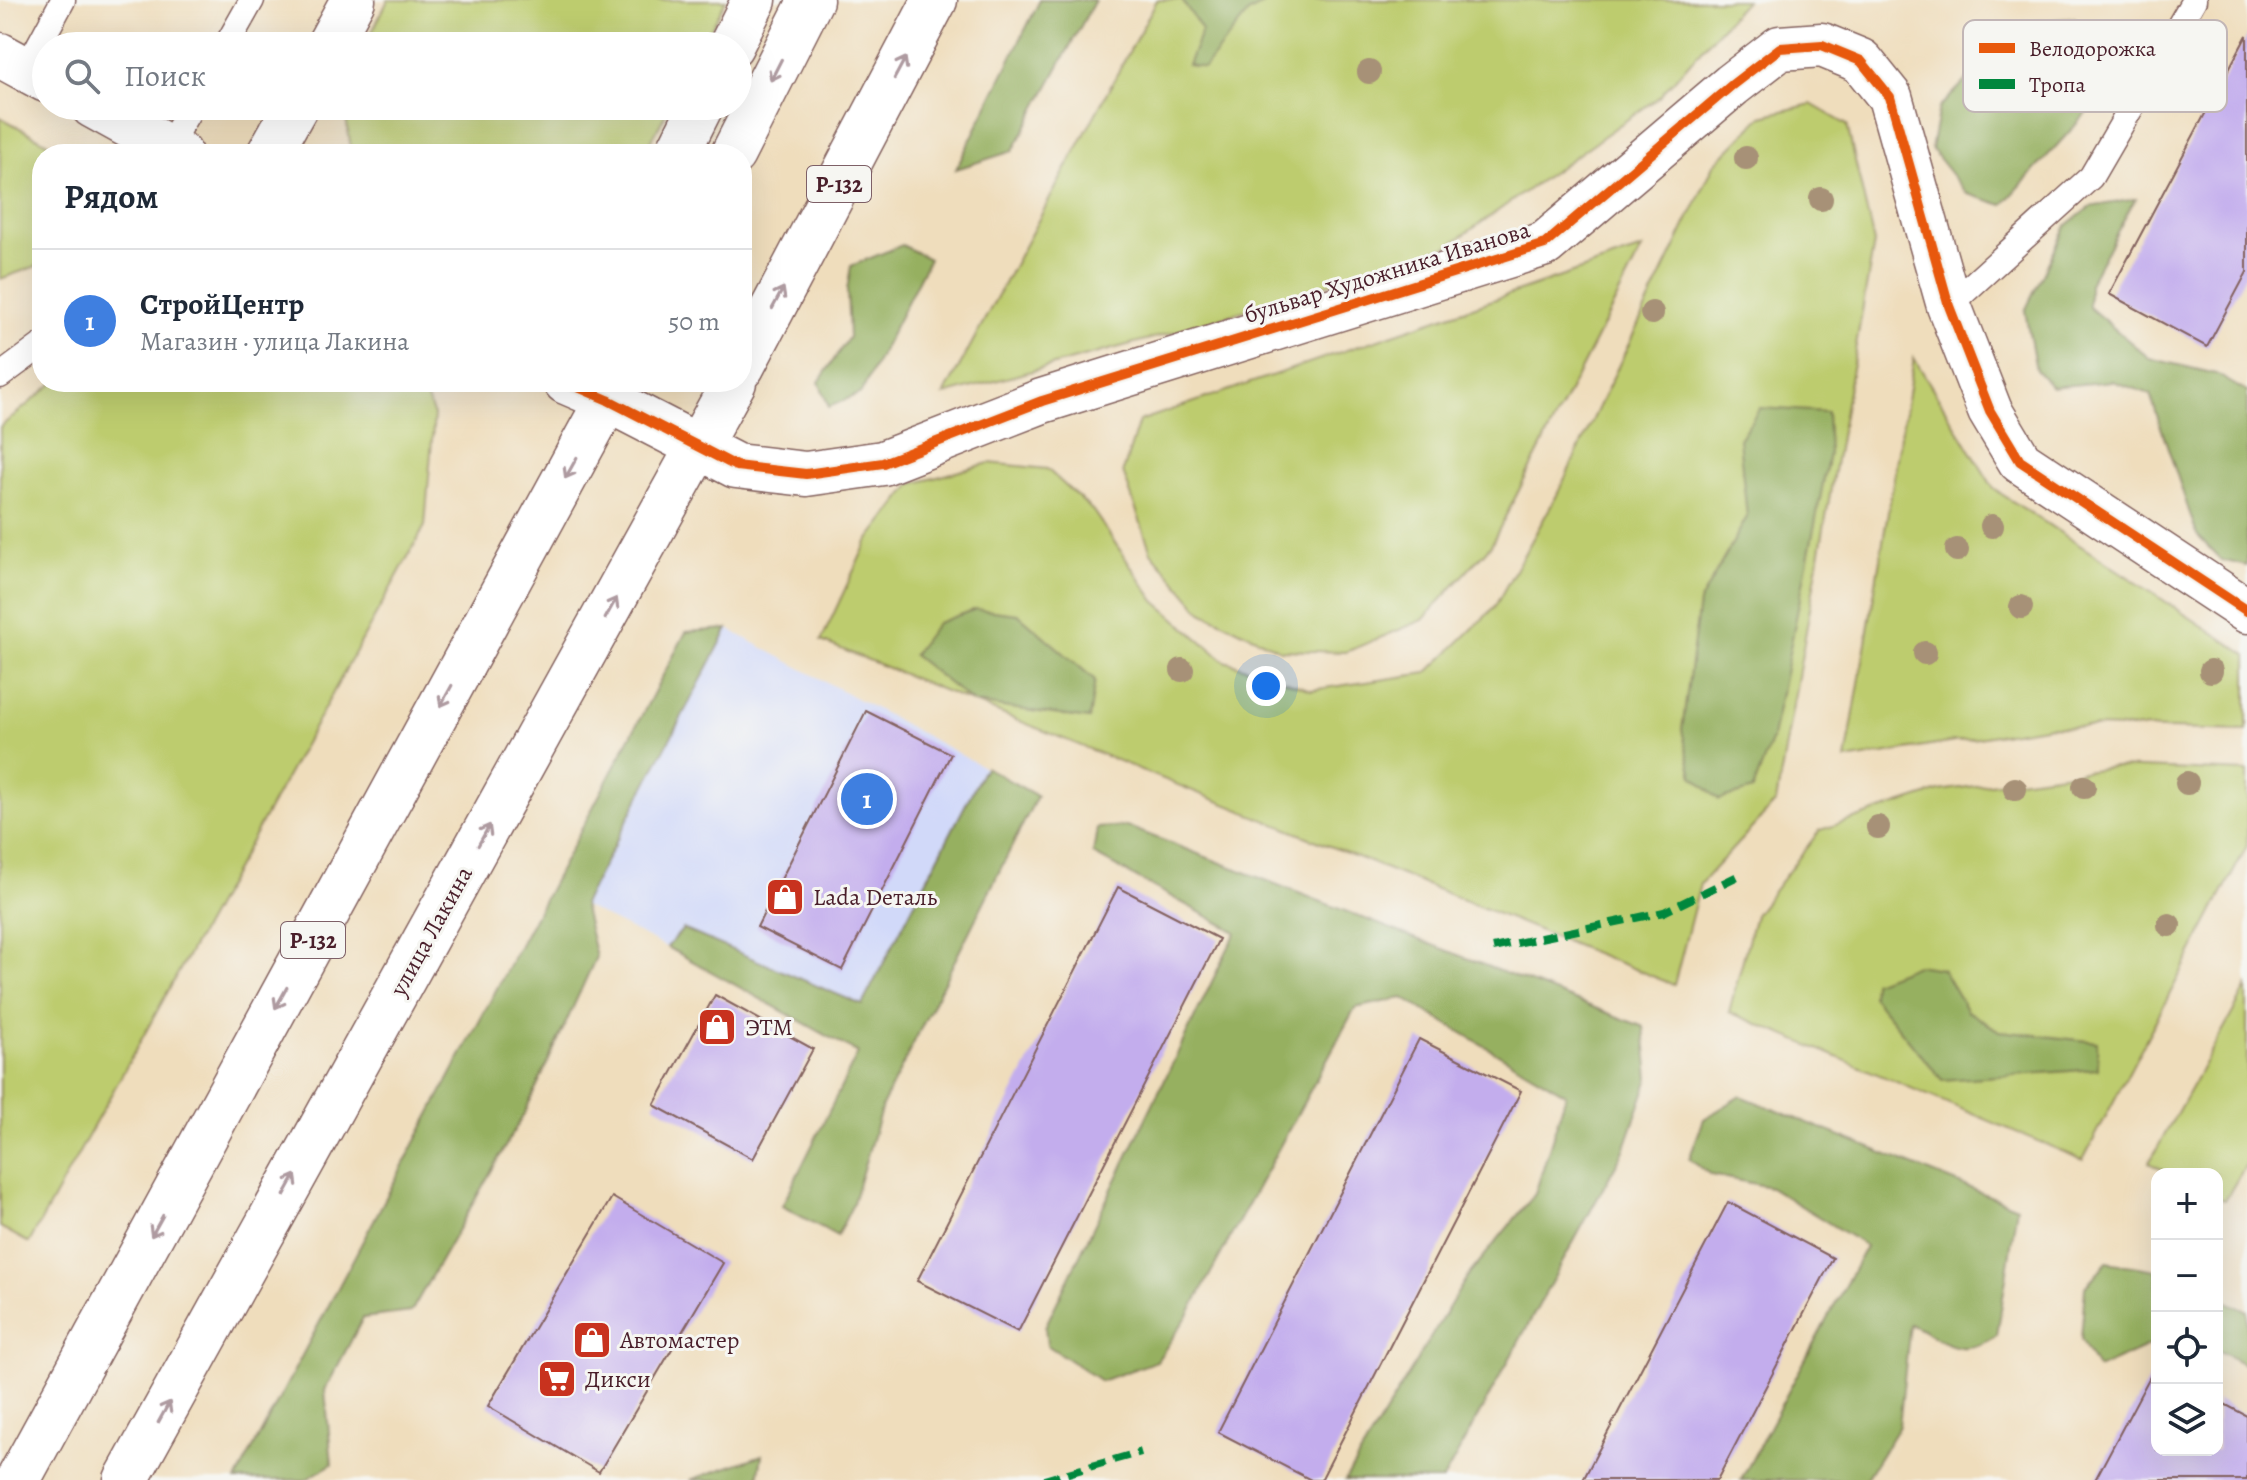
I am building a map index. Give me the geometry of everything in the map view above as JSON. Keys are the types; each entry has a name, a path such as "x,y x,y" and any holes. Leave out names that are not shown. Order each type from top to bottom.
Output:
{"main road":[{"path":"336,32 353,0"},
{"path":"738,32 754,0"},
{"path":"752,116 811,0"},
{"name":"Р-132","path":"752,348 935,0"},
{"name":"бульвар Художника Иванова","path":"616,392 736,466 806,474 883,463 1042,401 1545,244 1780,48 1822,45 1861,61 1890,97 1949,306 1990,411 2020,461 2247,611"},
{"path":"118,120 161,144"},
{"path":"275,144 288,120"},
{"path":"682,144 694,120"},
{"path":"738,144 750,120"},
{"name":"Р-132","path":"18,1480 604,392"},
{"name":"улица Лакина","path":"126,1480 729,392"}],"lane":[{"path":"45,32 63,0"},
{"path":"234,32 252,0"},
{"path":"2182,20 2194,0"},
{"path":"1949,306 2091,177 2129,112"},
{"path":"177,144 186,120"},
{"path":"0,376 32,352"}],"shaded area":[{"path":"728,629 1037,796 903,1066 582,905"}],"green space":[{"path":"388,0 726,0 709,32 372,32"},
{"path":"1040,0 1095,0 1013,151 956,169"},
{"path":"1157,0 1746,0 1659,97 1448,246 1186,329 944,395"},
{"path":"1182,0 1271,0 1248,13 1204,68 1188,65 1202,30"},
{"path":"1963,83 1963,112 2087,112 2003,205 1967,194 1931,149 1939,108"},
{"path":"1811,104 1847,125 1874,243 1776,802 1700,884 1674,985 821,641 867,542 912,484 989,463 1047,469 1093,511 1155,601 1225,661 1311,690 1427,673 1494,608 1557,495 1714,165 1762,116"},
{"path":"0,117 49,144 32,144 32,268 0,279"},
{"path":"346,120 662,120 649,144 350,144"},
{"path":"2135,199 2089,284 2089,307 2149,358 2216,374 2247,392 2247,566 2221,560 2197,535 2150,394 2112,381 2052,387 2036,370 2025,311 2066,226 2090,207"},
{"path":"902,245 929,259 861,393 829,407 819,382 849,337 847,290 851,266"},
{"path":"1642,249 1491,545 1423,620 1346,652 1280,650 1202,612 1151,552 1123,472 1139,421"},
{"path":"1914,358 1994,489 2247,655 2247,731 2050,726 1846,760"},
{"path":"43,392 424,392 434,415 425,526 29,1243 0,1227 0,427"},
{"path":"1760,408 1827,412 1829,454 1772,738 1753,790 1719,800 1693,776 1682,730 1699,603 1747,517 1739,439"},
{"path":"976,609 1018,614 1095,680 1089,719 974,703 913,655 937,623"},
{"path":"728,629 583,904 596,957 526,1110 411,1312 363,1318 325,1390 332,1464 305,1480 236,1480 686,632"},
{"path":"985,767 1037,796 882,1106 852,1206 837,1236 782,1206 858,1053 667,947 683,929 862,1005"},
{"path":"2113,767 2247,772 2247,846 2083,1160 1729,1012 1755,915 1820,830 1939,791"},
{"path":"1126,826 1644,1027 1649,1078 1624,1150 1443,1480 1345,1480 1467,1277 1535,1194 1566,1094 1403,998 1355,1008 1188,1315 1157,1361 1101,1381 1047,1345 1045,1327 1236,932 1093,854 1097,828"},
{"path":"1916,965 1942,969 1967,1011 2000,1031 2097,1042 2098,1069 1942,1080 1872,996 1873,982"},
{"path":"2247,987 2247,1163 2225,1200 2223,1168 2159,1168 2149,1163"},
{"path":"1741,1096 2017,1207 1997,1336 1972,1347 1962,1347 1943,1342 1910,1324 1899,1426 1865,1480 1741,1480 1866,1246 1770,1187 1711,1175 1689,1159 1704,1119"},
{"path":"2107,1262 2151,1269 2151,1345 2097,1369 2081,1339 2085,1287"},
{"path":"2223,1300 2247,1311 2247,1366 2223,1353"},
{"path":"762,1455 758,1480 690,1480"}],"building":[{"path":"2247,35 2247,272 2207,347 2109,294 2206,112 2227,112 2227,73"},
{"path":"866,711 951,754 842,970 757,927"},
{"path":"1118,887 1219,939 1018,1332 917,1281"},
{"path":"715,995 813,1049 753,1159 654,1105"},
{"path":"1419,1039 1521,1091 1321,1480 1311,1480 1218,1432"},
{"path":"612,1197 723,1263 599,1472 488,1406"},
{"path":"1728,1202 1833,1258 1717,1480 1583,1480"},
{"path":"2151,1375 2151,1456 2223,1456 2223,1403 2247,1416 2247,1480 2095,1480"}],"marked path":[{"path":"1493,948 1664,912 1744,873"},
{"path":"1044,1480 1141,1452"}],"cycle path":[{"path":"589,392 736,466 806,474 883,463 1042,401 1545,244 1780,48 1822,45 1861,61 1890,97 1949,306 1990,411 2020,461 2247,611"}],"place":[{"name":"СтройЦентр","path":"867,799"},
{"name":"Lada Dеталь","path":"785,897"},
{"name":"ЭТМ","path":"717,1027"},
{"name":"Автомастер","path":"592,1340"},
{"name":"Дикси","path":"557,1379"}]}
